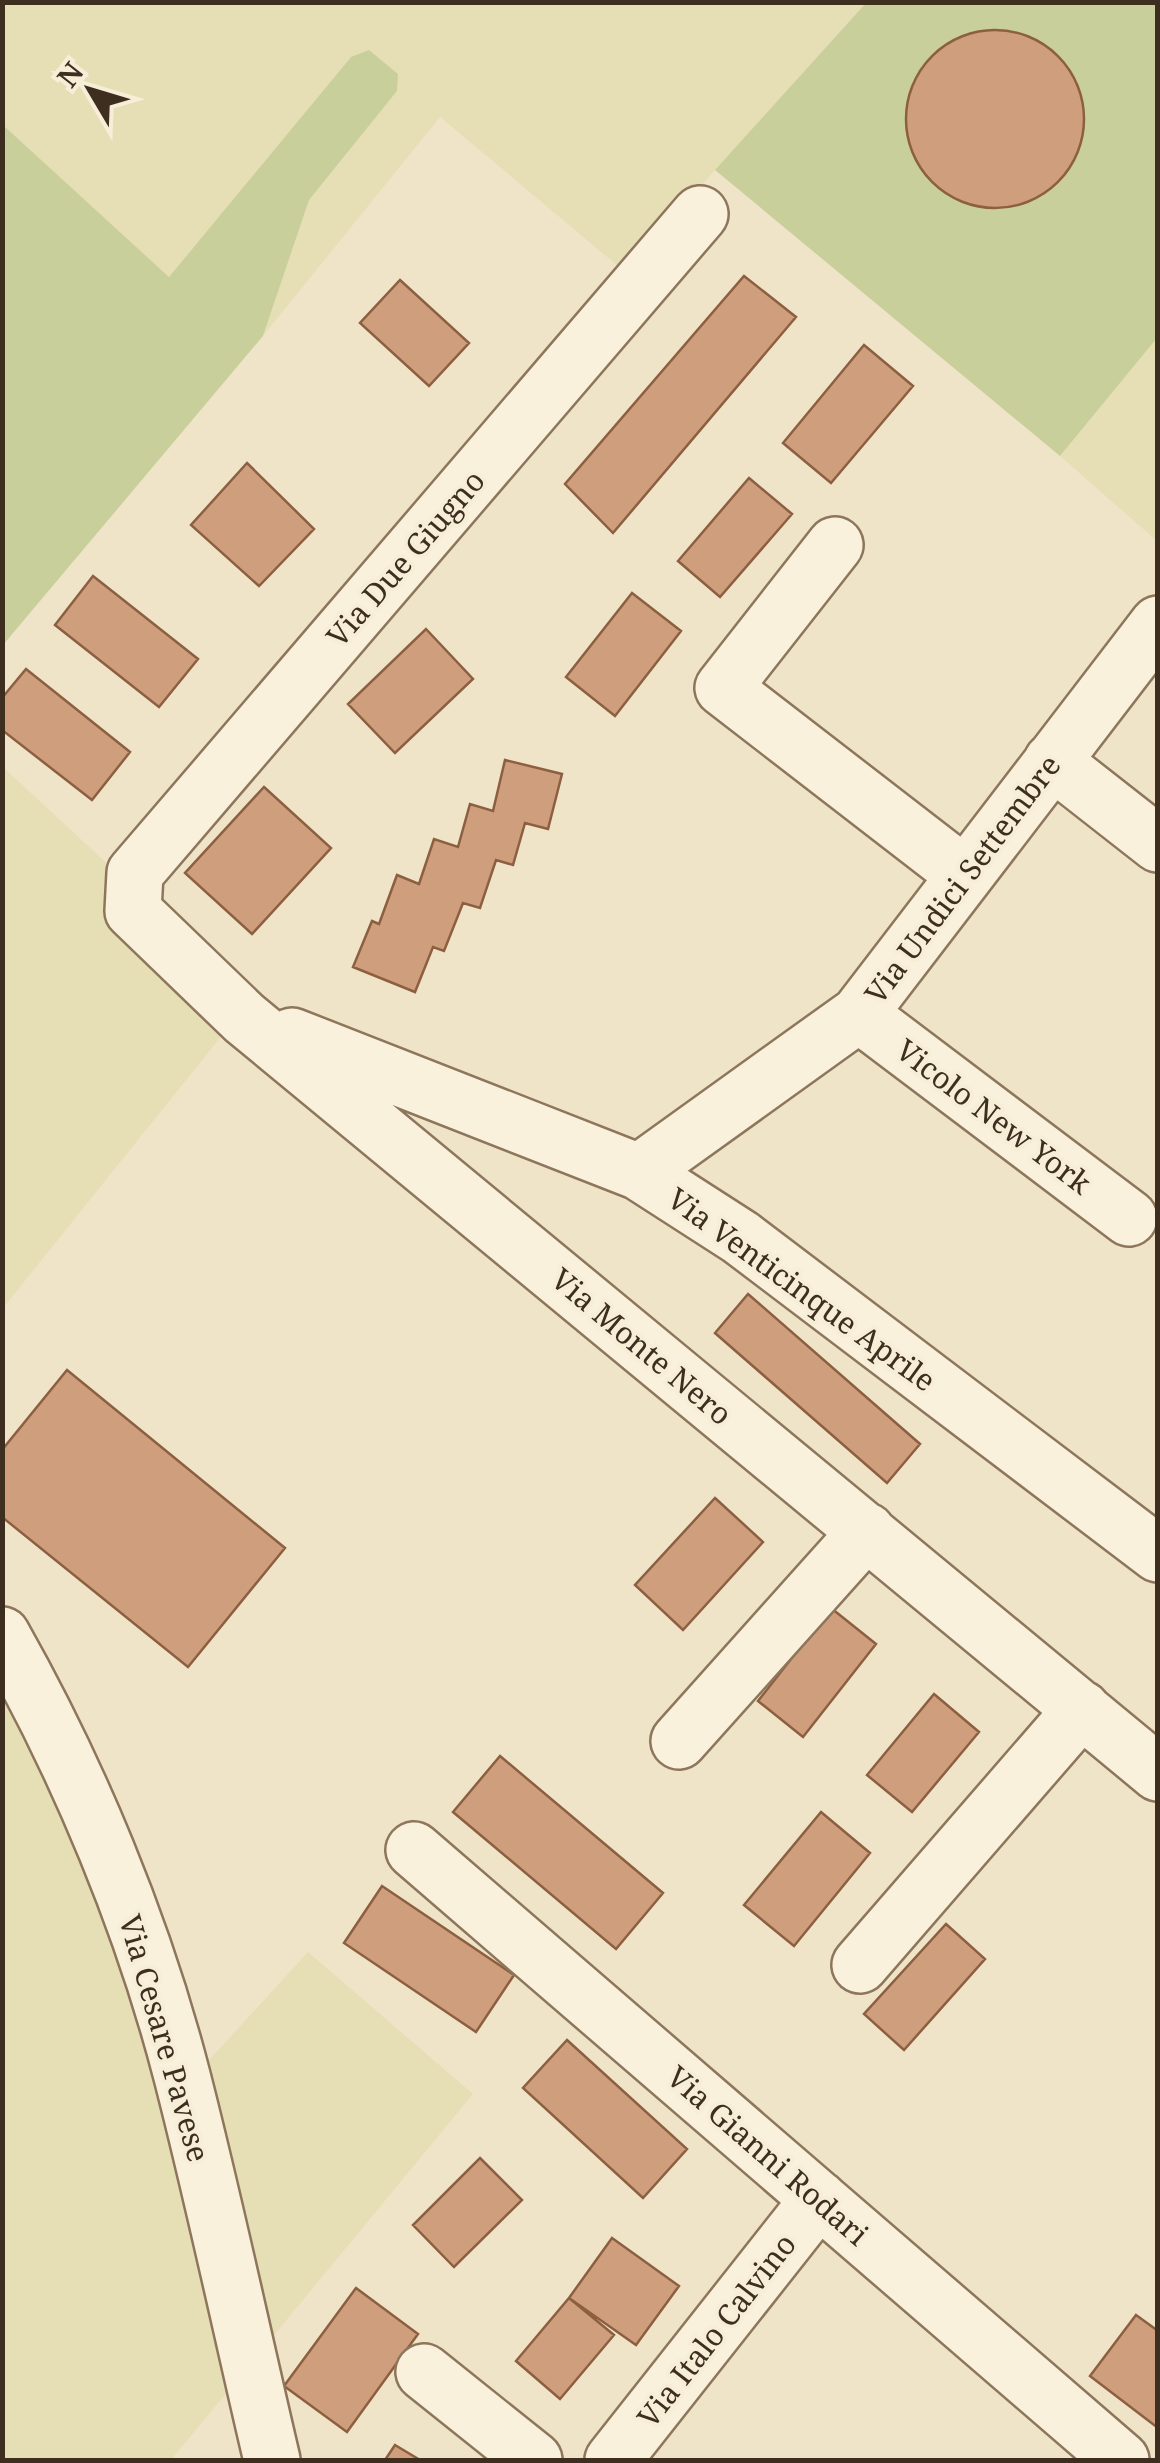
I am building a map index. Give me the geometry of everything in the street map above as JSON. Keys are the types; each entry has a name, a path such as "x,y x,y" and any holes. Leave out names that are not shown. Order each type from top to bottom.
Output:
{"street":[{"name":"Via Due Giugno","path":"133,911 135,873 700,214"},
{"path":"834,545 722,688 964,875"},
{"name":"Via Undici Settembre","path":"639,1172 859,1014 1158,624"},
{"path":"1052,761 1158,844"},
{"name":"Via Monte Nero","path":"133,911 244,1018 1082,1708 1152,1757"},
{"name":"Vicolo New York","path":"859,1014 1129,1218"},
{"name":"Via Venticinque Aprile","path":"244,1018 639,1172 740,1237 1158,1554"},
{"path":"679,1741 867,1531"},
{"name":"Via Cesare Pavese","path":"2,1635 41,1704 123,1896 182,2073 272,2460"},
{"path":"860,1966 1082,1708"},
{"name":"Via Gianni Rodari","path":"414,1850 1121,2460"},
{"name":"Via Italo Calvino","path":"614,2460 819,2199"},
{"path":"424,2372 534,2460"}],"shaded area":[{"path":"2,3 866,3 624,271 440,117 263,336 309,200 397,91 351,57 169,277 3,125"},
{"path":"1157,338 1157,541 1060,456"},
{"path":"2,766 252,998 3,1308 2,1308"},
{"path":"2,1677 24,1713 100,1907 168,2105 308,1952 473,2094 171,2460 3,2460"}],"green space":[{"path":"866,3 1157,3 1157,338 1060,456 715,170"},
{"path":"369,50 398,74 397,91 309,200 263,336 3,645 3,125 169,277 351,57"}],"building":[{"path":"995,30 1029,37 1058,56 1077,85 1084,119 1077,153 1058,182 1029,201 995,208 961,201 932,182 913,153 906,119 913,85 932,56 961,37"},
{"path":"744,276 796,317 613,533 565,484"},
{"path":"400,280 469,343 429,386 360,323"},
{"path":"864,345 913,386 831,483 783,443"},
{"path":"247,463 314,529 259,586 191,525"},
{"path":"749,478 792,514 720,597 678,561"},
{"path":"93,576 198,659 159,707 55,625"},
{"path":"632,593 681,631 615,716 566,677"},
{"path":"426,629 473,679 395,753 348,704"},
{"path":"26,669 130,752 92,800 2,730 2,698"},
{"path":"505,760 562,774 548,829 525,823 513,865 496,860 480,908 463,903 444,951 433,947 415,992 353,967 372,921 379,924 397,875 419,884 434,839 458,847 470,804 493,811"},
{"path":"264,787 331,848 252,934 185,873"},
{"path":"748,1294 920,1444 887,1483 715,1333"},
{"path":"67,1370 285,1548 188,1667 2,1517 2,1450"},
{"path":"715,1498 763,1542 683,1630 635,1585"},
{"path":"831,1608 876,1644 803,1737 758,1701"},
{"path":"934,1694 979,1732 912,1812 867,1775"},
{"path":"500,1756 663,1893 616,1949 453,1812"},
{"path":"821,1812 870,1853 794,1946 744,1905"},
{"path":"382,1886 514,1975 476,2032 344,1943"},
{"path":"946,1924 985,1959 904,2050 864,2014"},
{"path":"567,2040 687,2149 643,2198 523,2088"},
{"path":"480,2158 522,2200 454,2267 413,2225"},
{"path":"612,2238 679,2286 636,2345 569,2298"},
{"path":"356,2288 418,2334 347,2432 284,2386"},
{"path":"569,2298 614,2335 560,2399 516,2361"},
{"path":"1136,2315 1158,2331 1158,2428 1090,2376"},
{"path":"395,2445 420,2460 385,2460"}]}
